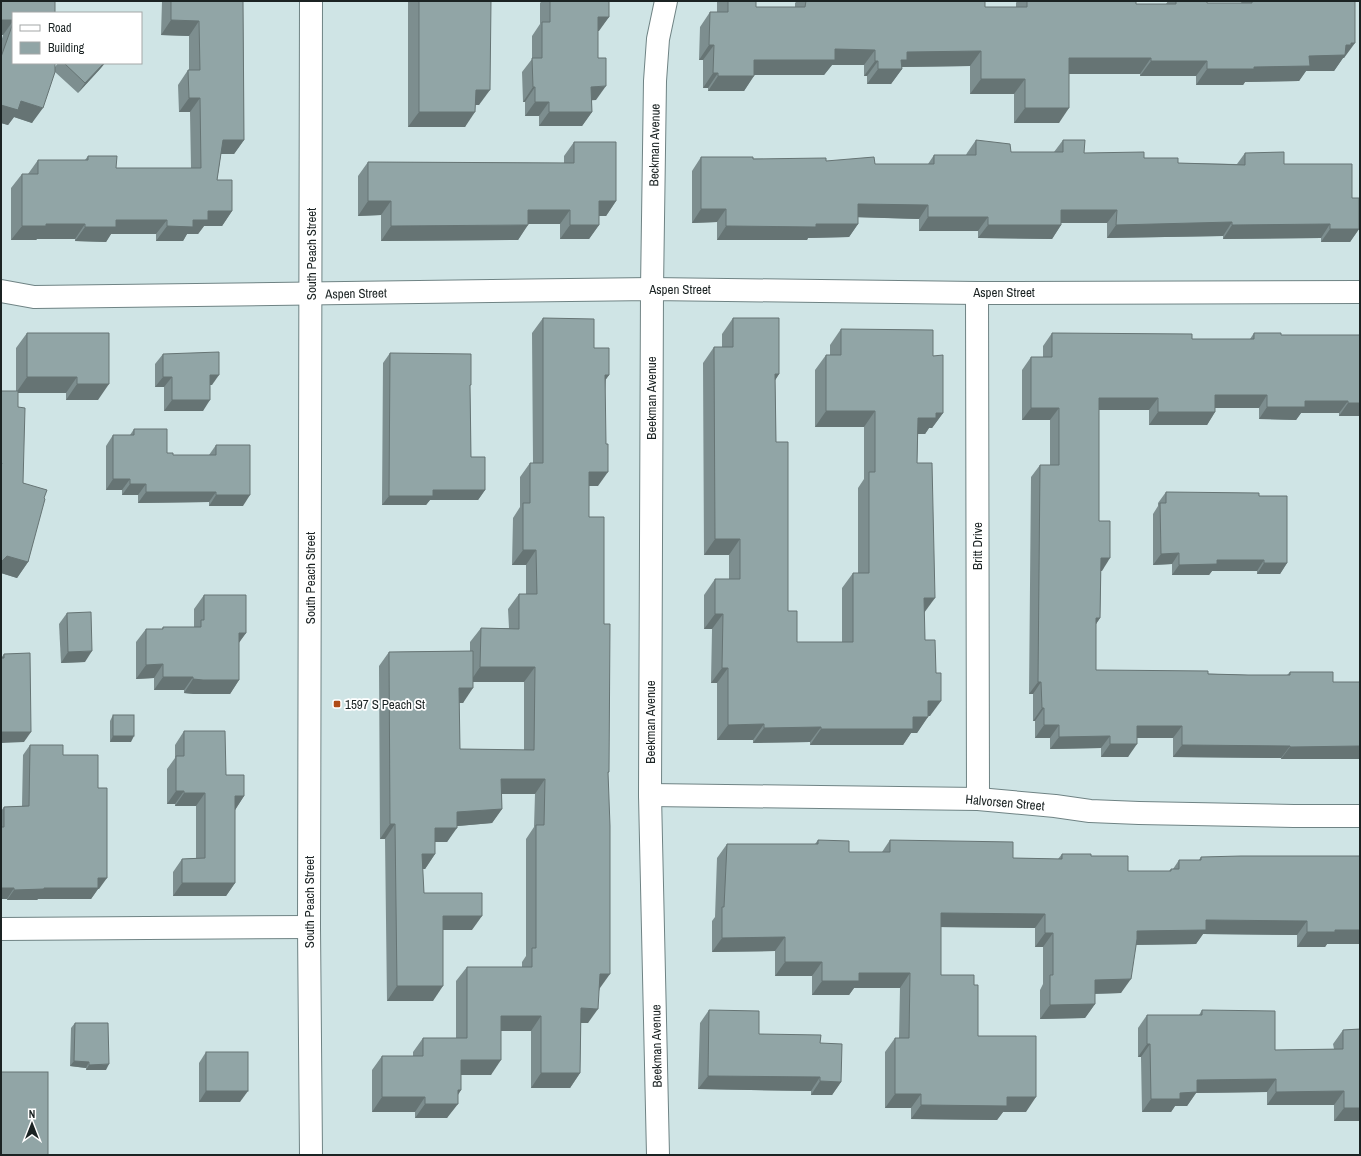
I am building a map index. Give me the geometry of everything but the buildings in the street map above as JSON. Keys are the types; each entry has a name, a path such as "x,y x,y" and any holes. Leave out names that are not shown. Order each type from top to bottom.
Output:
{"street":[{"name":"South Peach Street","path":"311,1 309,928 311,1155"},
{"name":"Beckman Avenue","path":"652,289 655,81 658,39 666,1"},
{"name":"Aspen Street","path":"1,291 34,297 652,289 976,292 1360,292"},
{"name":"Beekman Avenue","path":"652,289 650,795 658,1155"},
{"name":"Britt Drive","path":"976,292 978,799"},
{"name":"Halvorsen Street","path":"650,795 978,799 1055,806 1090,811 1294,816 1360,816"},
{"path":"1,929 309,928"}],"place":[{"name":"1597 S Peach St","path":"337,704"}]}
